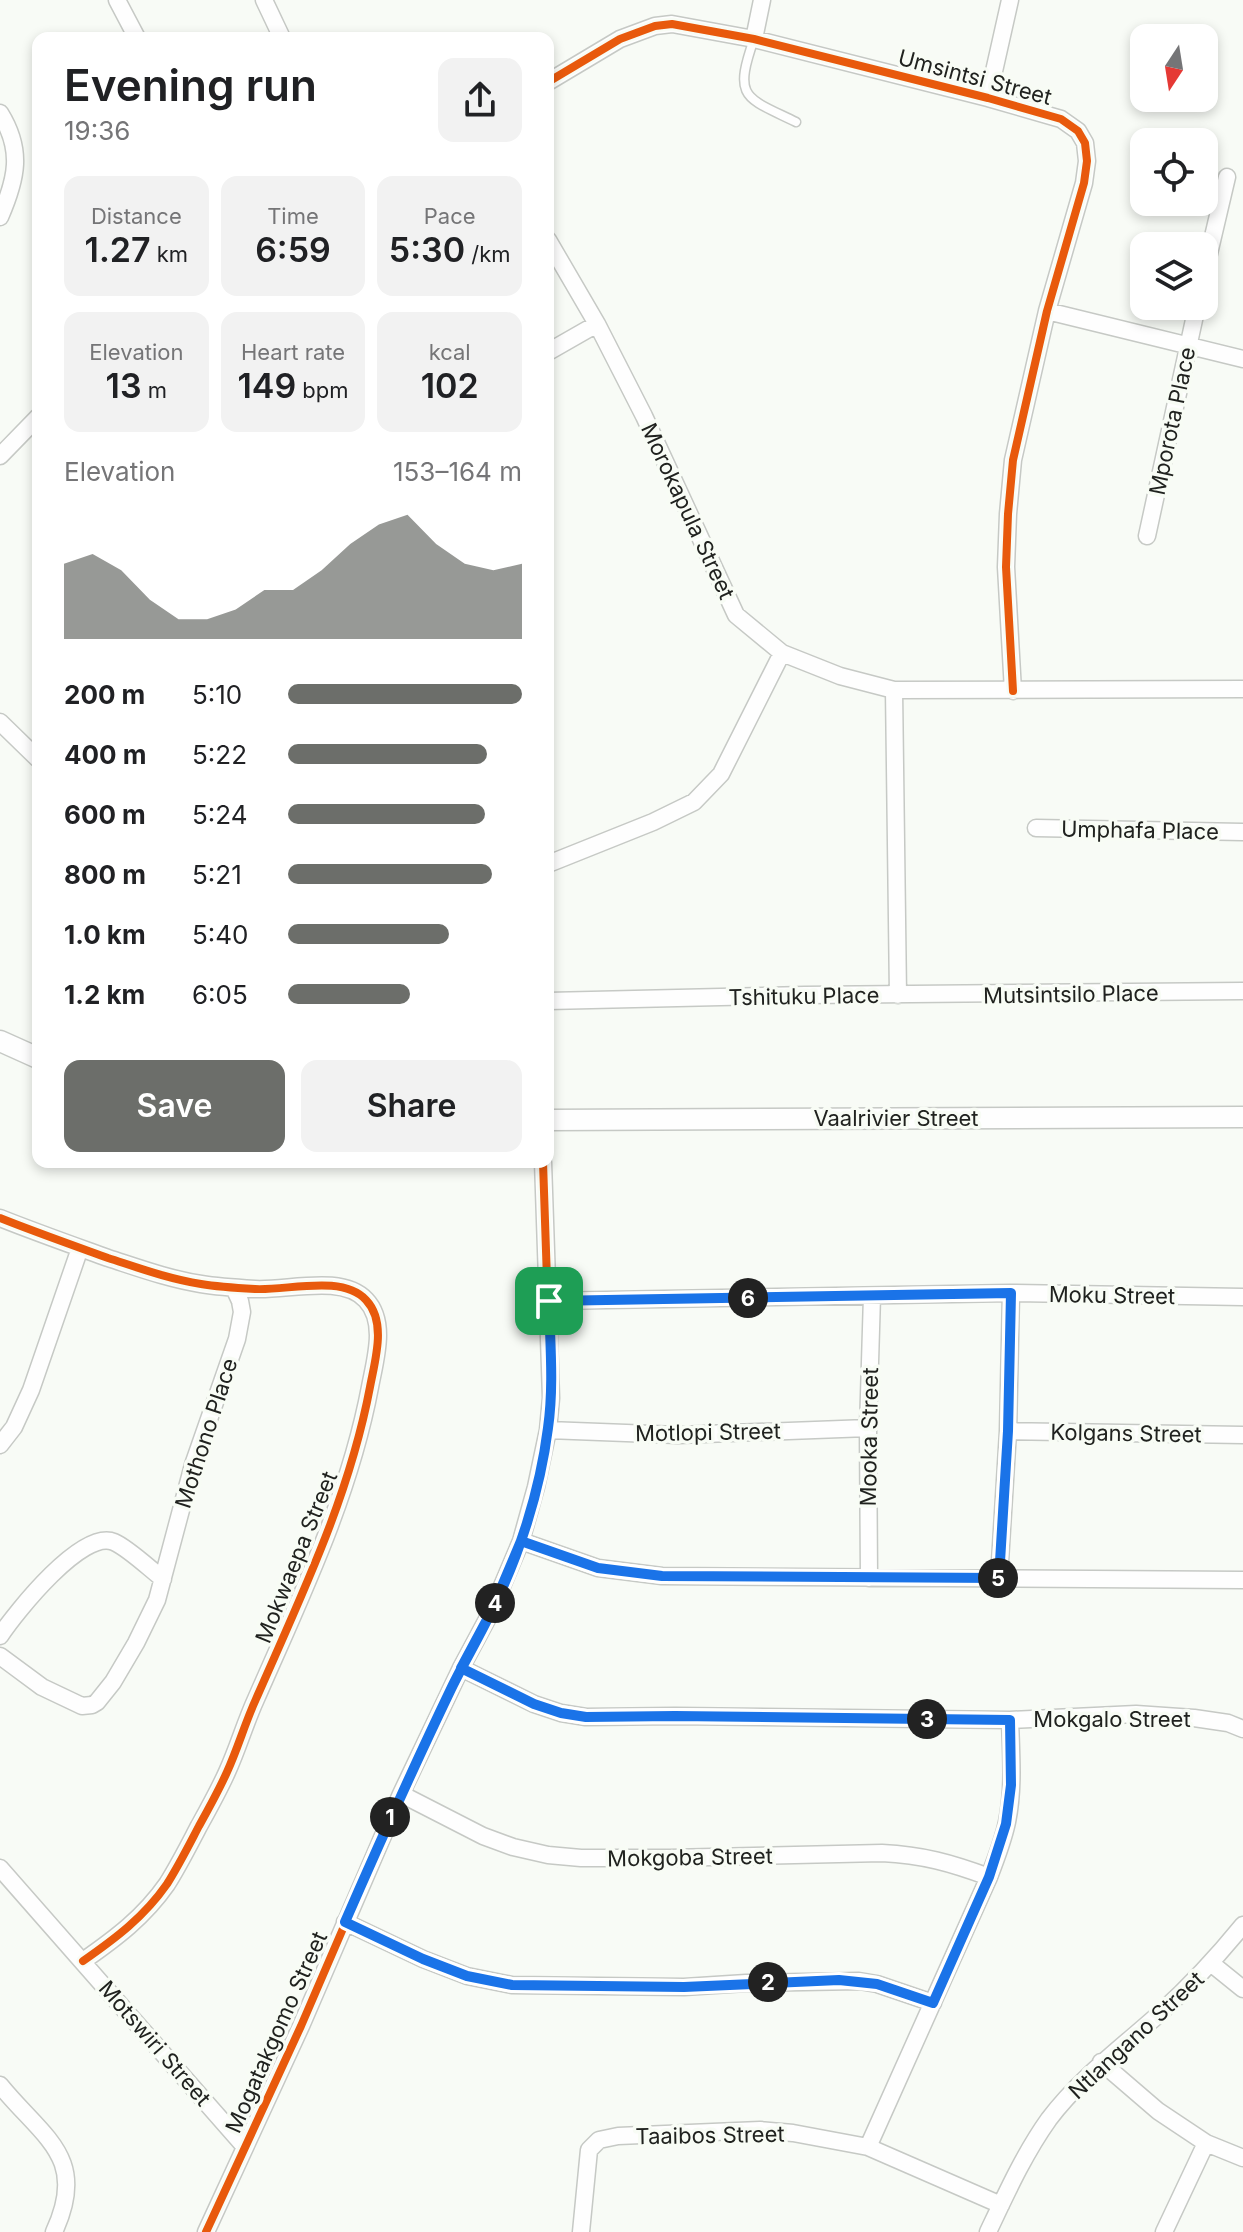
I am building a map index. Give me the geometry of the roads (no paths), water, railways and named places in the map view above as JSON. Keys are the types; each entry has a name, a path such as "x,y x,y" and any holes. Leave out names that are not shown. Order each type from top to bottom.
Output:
{"street":[{"path":"117,0 134,32"},
{"path":"264,0 279,32"},
{"path":"754,39 762,0"},
{"path":"988,98 1010,0"},
{"name":"Umsintsi Street","path":"554,78 620,39 655,26 672,24 754,39 988,98 1061,119 1078,131 1085,143 1087,161 1084,183 1047,311 1013,460 1006,567 1013,691"},
{"path":"0,113 14,141 15,165 0,217"},
{"path":"1214,232 1227,177"},
{"name":"Morokapula Street","path":"554,250 597,324 644,416 736,615 782,653 840,676 894,690 1243,689"},
{"path":"1047,311 1243,359"},
{"name":"Mporota Place","path":"1147,536 1194,320"},
{"path":"554,349 597,324"},
{"path":"0,456 32,423"},
{"path":"554,862 694,802 721,774 782,653"},
{"name":"Tshituku Place","path":"554,1001 898,995 894,690"},
{"path":"0,722 32,753"},
{"name":"Umphafa Place","path":"1036,828 1243,832"},
{"name":"Mutsintsilo Place","path":"898,995 1243,991"},
{"path":"0,1041 32,1055"},
{"name":"Vaalrivier Street","path":"554,1120 1243,1117"},
{"name":"Mogatakgomo Street","path":"206,2232 301,2026 401,1794 491,1612 521,1541 548,1430 551,1398 543,1168"},
{"name":"Mokwaepa Street","path":"0,1218 160,1275 202,1284 271,1290 334,1286 352,1289 365,1298 377,1322 378,1345 351,1468 328,1536 227,1772 168,1883 147,1911 83,1961"},
{"path":"0,1445 14,1427 31,1390 80,1248"},
{"name":"Mothono Place","path":"0,1656 42,1687 75,1703 92,1705 102,1698 136,1643 157,1600 193,1465 237,1339 242,1312 234,1288"},
{"path":"999,1578 1008,1431 1011,1293"},
{"name":"Moku Street","path":"549,1301 1011,1293 1243,1297"},
{"name":"Mooka Street","path":"869,1578 868,1428 872,1296"},
{"name":"Motlopi Street","path":"548,1430 678,1435 868,1428"},
{"name":"Kolgans Street","path":"1008,1431 1243,1435"},
{"path":"0,1636 35,1591 94,1541 114,1541 163,1579"},
{"path":"521,1541 598,1568 648,1575 1243,1580"},
{"name":"Mokgalo Street","path":"461,1668 534,1704 586,1717 1010,1720 1136,1714 1194,1718 1228,1723 1243,1729"},
{"path":"868,2147 1000,1847 1011,1785 1010,1720"},
{"name":"Mokgoba Street","path":"401,1794 483,1836 548,1855 670,1858 882,1853 916,1855 951,1863 989,1877"},
{"name":"Motswiri Street","path":"0,1868 245,2147"},
{"path":"345,1922 467,1976 512,1985 684,1987 849,1980 877,1984 933,2003"},
{"name":"Ntlangano Street","path":"988,2232 1030,2148 1050,2118 1101,2062 1159,2014 1212,1964 1243,1925"},
{"path":"1212,1964 1243,1989"},
{"path":"1101,2062 1158,2111 1206,2143 1243,2158"},
{"path":"0,2085 54,2146 66,2170 66,2201 54,2232"},
{"name":"Taaibos Street","path":"581,2232 586,2163 593,2144 599,2140 647,2134 760,2130 868,2147 1001,2205"},
{"path":"1164,2232 1206,2143"}],"lane":[{"path":"754,39 743,77 745,89 753,99 796,122"}]}
